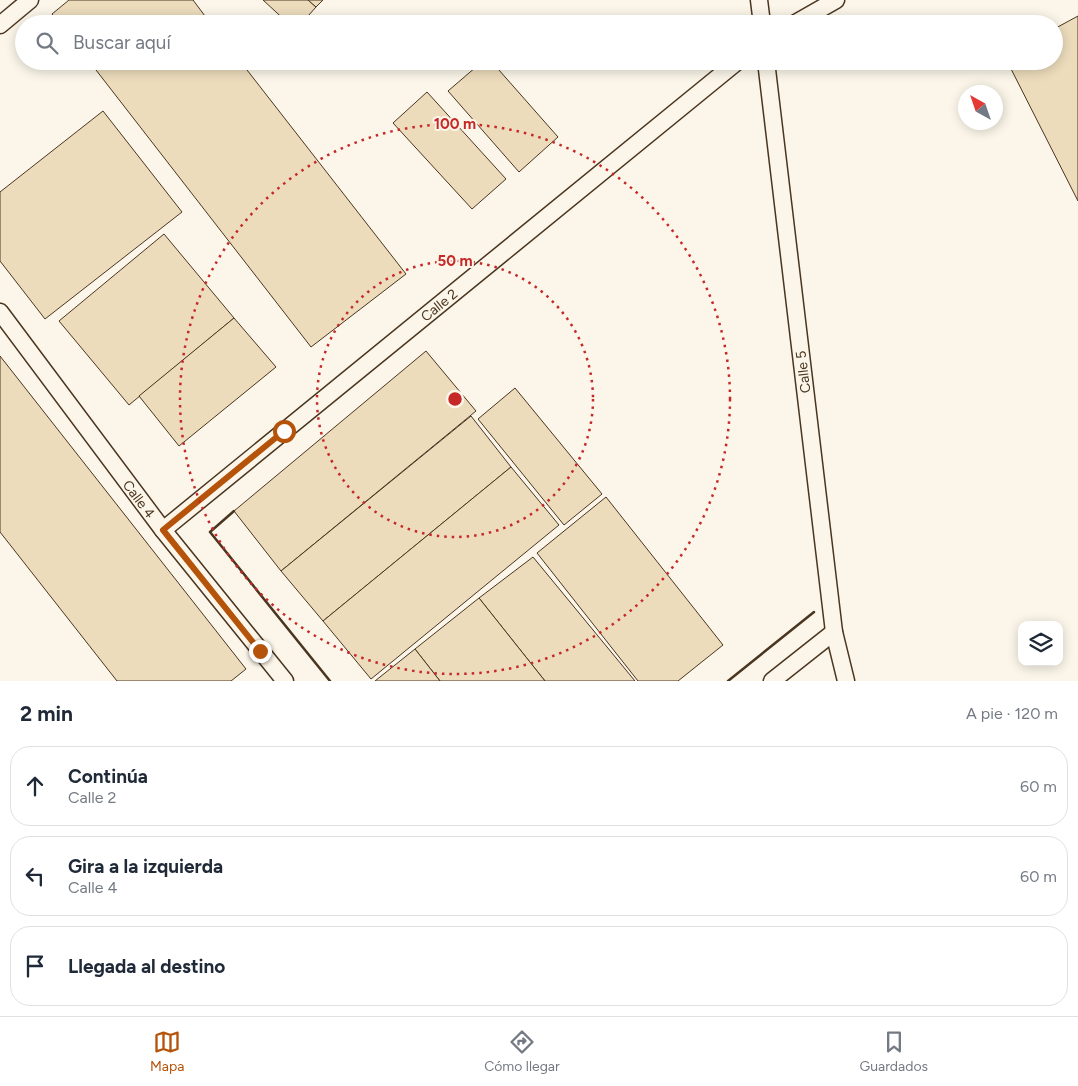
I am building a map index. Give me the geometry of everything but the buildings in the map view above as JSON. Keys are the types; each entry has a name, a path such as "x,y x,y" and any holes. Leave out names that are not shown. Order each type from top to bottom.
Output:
{"street":[{"path":"0,25 30,0"},
{"path":"759,0 761,15"},
{"path":"810,15 836,0"},
{"name":"Calle 2","path":"163,530 727,70"},
{"name":"Calle 5","path":"767,70 834,632 846,681"},
{"name":"Calle 4","path":"0,312 163,530 285,681"},
{"path":"772,681 834,632"}],"wall":[{"path":"234,511 210,532 330,681"},
{"path":"728,681 814,612"}],"route":[{"path":"260,651 163,530 284,431"}]}
